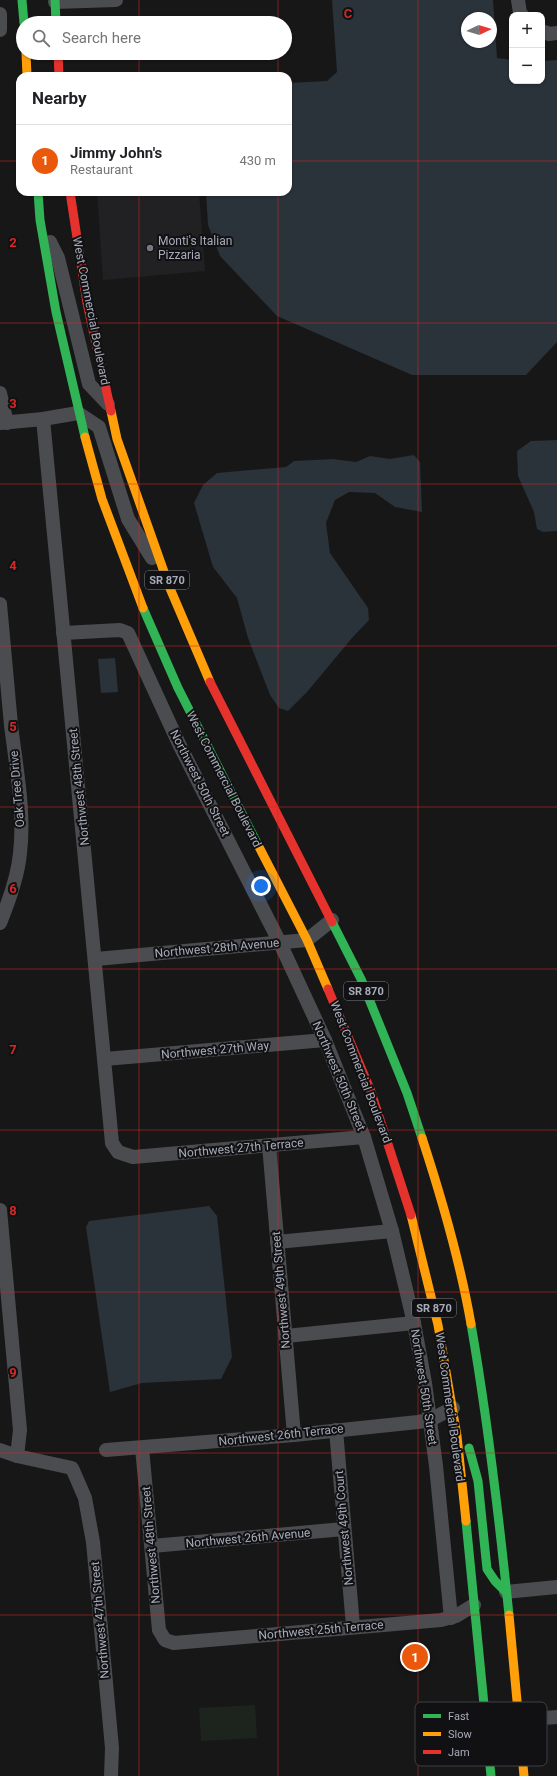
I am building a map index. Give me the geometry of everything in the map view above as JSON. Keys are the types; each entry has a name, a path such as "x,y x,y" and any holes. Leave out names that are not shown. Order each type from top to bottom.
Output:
{"highway":[{"path":"22,0 23,16"},
{"path":"55,1 56,16"},
{"path":"26,60 27,72"},
{"path":"58,60 59,72"},
{"name":"West Commercial Boulevard","path":"38,196 40,220 56,312 78,414 105,507 137,595 172,674 244,820 307,940 359,1060 399,1172 415,1228 438,1325 453,1408 460,1463 483,1702"},
{"name":"West Commercial Boulevard","path":"71,196 86,303 117,439 169,586 205,672 332,920 370,1000 407,1093 430,1160 467,1303 485,1404 498,1503 517,1702"},
{"path":"453,1408 475,1467 488,1569 495,1581 506,1592"},
{"name":"West Commercial Boulevard","path":"489,1766 490,1776"},
{"name":"West Commercial Boulevard","path":"523,1766 524,1776"}],"street":[{"path":"55,1 116,0"},
{"path":"518,0 520,12"},
{"path":"0,14 0,30"},
{"path":"545,32 549,34 557,33"},
{"name":"West Commercial Boulevard","path":"40,220 58,258 89,384 110,406"},
{"path":"0,393 3,423 78,414"},
{"name":"West Commercial Boulevard","path":"78,414 99,427 128,520 169,586"},
{"name":"Northwest 48th Street","path":"43,419 96,959 112,1142 118,1152"},
{"name":"Oak Tree Drive","path":"0,604 11,724 18,775 21,824 20,855 12,890 0,923"},
{"name":"Northwest 50th Street","path":"63,633 114,630 120,630 128,633 180,746 280,942 325,1040 364,1137 392,1231 414,1324 425,1383 440,1500 451,1618"},
{"path":"307,940 332,920"},
{"name":"Northwest 28th Avenue","path":"96,959 307,940"},
{"name":"Northwest 27th Way","path":"105,1059 325,1040"},
{"name":"Northwest 27th Terrace","path":"118,1152 132,1157 364,1137"},
{"name":"Northwest 49th Street","path":"269,1145 294,1435"},
{"path":"0,1210 4,1292 20,1430 17,1456 0,1450"},
{"path":"277,1242 392,1231"},
{"path":"286,1336 414,1324"},
{"name":"Northwest 26th Terrace","path":"106,1450 294,1435 430,1420 453,1408"},
{"name":"Northwest 49th Court","path":"336,1430 353,1626"},
{"name":"Northwest 48th Street","path":"142,1448 159,1630 165,1640"},
{"name":"Northwest 47th Street","path":"17,1456 72,1468 83,1490 92,1536 112,1748 111,1776"},
{"name":"Northwest 26th Avenue","path":"152,1546 344,1529"},
{"path":"506,1592 557,1587"},
{"name":"Northwest 25th Terrace","path":"165,1640 174,1643 353,1626 441,1620 461,1614 474,1605"},
{"path":"547,1718 557,1717"}],"shaded area":[{"path":"332,0 493,0 494,12 461,12 461,48 496,48 497,58 509,60 509,84 545,84 545,61 557,60 557,342 526,375 412,375 277,316 220,256 208,225 206,196 292,196 292,83 327,81 337,72"},
{"path":"97,196 199,196 205,271 103,280"},
{"path":"557,440 557,531 543,532 537,529 534,512 518,476 517,451 531,441"},
{"path":"414,455 420,462 422,512 395,507 375,493 349,492 335,500 326,523 330,553 368,608 369,620 307,692 288,711 279,708 270,695 248,638 237,598 213,567 194,503 203,485 217,473 286,467 294,461 333,459 356,462 370,456 390,459"},
{"path":"115,658 118,692 101,693 98,659"},
{"path":"209,1206 217,1216 232,1357 221,1379 142,1383 110,1392 86,1227 89,1221"},
{"path":"255,1705 257,1738 201,1741 199,1708"}],"traffic: fast":[{"path":"22,0 23,16"},
{"path":"55,0 56,16"},
{"path":"38,196 40,220 56,312 85,437"},
{"path":"143,608 178,688 258,845"},
{"path":"332,922 361,979 407,1093 422,1138"},
{"path":"471,1324 493,1469 509,1615"},
{"path":"469,1448 478,1481 487,1569 495,1581 506,1592"},
{"path":"466,1521 484,1702"},
{"path":"490,1766 491,1776"}],"traffic: slow":[{"path":"26,60 27,72"},
{"path":"111,411 117,439 169,586 210,682"},
{"path":"85,437 102,499 143,608"},
{"path":"258,845 307,940 328,989"},
{"path":"422,1138 450,1230 462,1277 471,1324"},
{"path":"411,1215 438,1325 457,1436 466,1521"},
{"path":"509,1615 517,1702"},
{"path":"523,1766 524,1776"}],"traffic: jam":[{"path":"58,60 59,72"},
{"path":"71,196 87,303 111,411"},
{"path":"210,682 332,922"},
{"path":"328,989 370,1089 411,1215"}],"place":[{"name":"Monti's Italian Pizzaria","path":"150,248"},
{"name":"Jimmy John's","path":"415,1657"}]}
